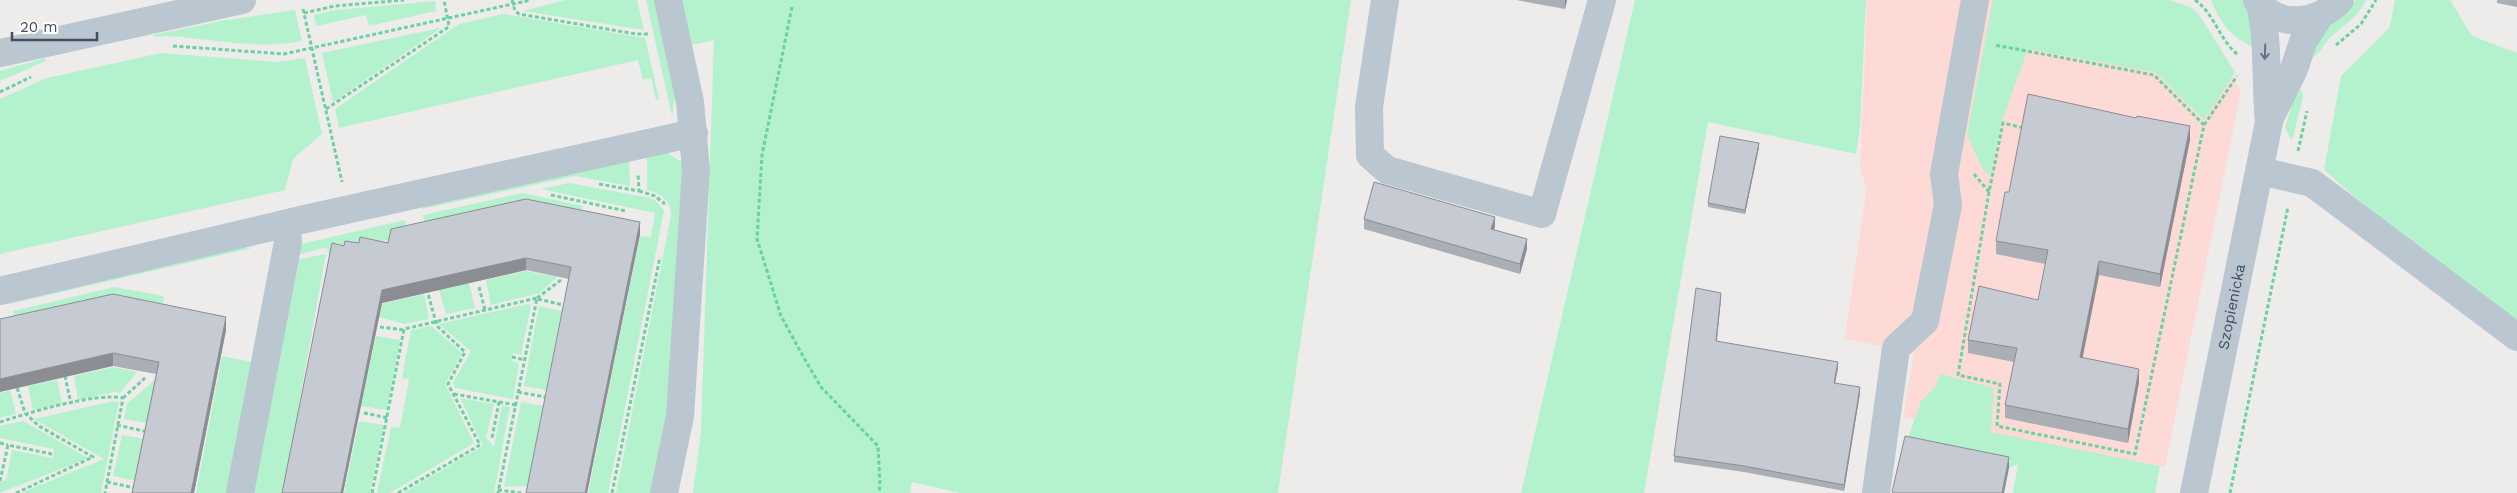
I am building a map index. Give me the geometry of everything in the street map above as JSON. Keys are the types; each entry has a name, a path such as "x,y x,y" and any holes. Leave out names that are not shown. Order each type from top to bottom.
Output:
{"street":[{"path":"0,53 242,0"},
{"path":"664,493 680,416 694,208 694,133 687,86 668,0"},
{"path":"1385,0 1369,107 1370,155 1387,170 1542,214 1602,0"},
{"path":"1876,493 1896,348 1925,321 1948,205 1944,174 1975,0"},
{"path":"2259,2 2273,14 2289,20 2304,21 2319,17 2340,0"},
{"name":"Szopienicka","path":"2194,493 2260,171 2268,122 2266,40 2259,2"},
{"name":"Szopienicka","path":"2268,122 2294,69 2303,42 2319,17"},
{"path":"0,291 286,224 694,133"},
{"path":"2260,171 2312,183 2517,337"},
{"path":"240,493 288,242 286,224"}],"path":[{"path":"404,0 335,6 304,11 326,109 447,28 444,0"},
{"path":"165,45 277,55 513,2 531,0"},
{"path":"2195,0 2205,9 2228,46 2244,58"},
{"path":"2330,51 2361,24 2376,0"},
{"path":"513,2 515,11 519,14 636,34 649,34"},
{"path":"792,7 762,155 757,239 781,316 804,358 821,387 878,446 879,493"},
{"path":"1989,44 2154,76 2204,125"},
{"path":"0,92 39,73"},
{"path":"1989,192 1958,375 2000,384 1997,426 2135,454 2204,125 2238,75"},
{"path":"2230,493 2308,105"},
{"path":"639,191 660,199 666,208"},
{"path":"552,195 626,211"},
{"path":"612,493 661,252"},
{"path":"380,327 404,330 537,298 561,280"},
{"path":"398,493 480,445 448,384 465,352 435,321 426,284"},
{"path":"479,287 485,310"},
{"path":"537,298 563,304"},
{"path":"522,493 498,492 537,298"},
{"path":"372,493 404,330"},
{"path":"512,357 525,360"},
{"path":"15,375 25,414 39,426 93,457 16,493"},
{"path":"65,376 71,404"},
{"path":"105,493 123,398 146,377"},
{"path":"518,392 545,397"},
{"path":"453,394 516,404"},
{"path":"0,422 25,414 71,404 113,396 123,398"},
{"path":"492,438 499,402"},
{"path":"364,413 388,418"},
{"path":"118,425 148,432"},
{"path":"0,443 52,454"},
{"path":"0,481 8,445"},
{"path":"107,482 137,488"}],"shaded area":[{"path":"1867,0 2137,0 2223,62 2241,91 2165,467 1903,417 1914,354 1845,338 1867,187 1860,171"}],"green space":[{"path":"565,0 637,0 644,30 523,11"},
{"path":"646,0 654,0 675,98 672,116"},
{"path":"681,0 1351,0 1278,493 960,493 912,482 910,493 693,493 701,432 714,40 692,45"},
{"path":"1635,0 1866,0 1860,127 1856,154 1708,122 1644,493 1521,493"},
{"path":"1993,0 2170,0 2192,8 2198,13 2235,72 2204,120 2155,72 2028,49 2002,121 1990,175 1983,170 1967,134"},
{"path":"2211,0 2243,0 2247,6 2256,47 2240,40 2228,29 2218,15"},
{"path":"2356,0 2366,0 2355,17 2335,33 2317,54 2311,58 2324,31 2344,16"},
{"path":"2395,0 2450,0 2472,36 2517,53 2517,337 2324,170 2341,76 2390,27"},
{"path":"435,1 436,11 369,26 366,15 316,26 314,15 336,10"},
{"path":"295,10 302,41 253,44 168,36 154,37 153,35 226,20"},
{"path":"504,14 645,38 659,99 656,100 651,78 643,80 638,60 339,128 335,109 459,24"},
{"path":"440,29 333,102 322,53"},
{"path":"161,53 278,62 305,58 322,134 293,159 285,190 0,254 0,99 47,78"},
{"path":"45,58 46,61 0,81 0,71"},
{"path":"2297,88 2302,91 2303,97 2292,141 2285,128"},
{"path":"668,153 681,162 684,170 666,420 652,493 616,493 671,216 671,211 664,198 657,193 647,190 647,154"},
{"path":"629,158 630,186 575,176 422,209 421,206"},
{"path":"569,183 650,198 656,201 664,211 608,493 588,493 640,236 651,237 655,213 541,189"},
{"path":"523,193 583,206 581,221 427,235 423,215"},
{"path":"405,220 409,235 328,254 327,247 298,255 301,244"},
{"path":"241,247 252,248 9,304 7,300"},
{"path":"326,254 283,493 248,493 296,260"},
{"path":"526,271 557,277 540,293 491,305 486,280"},
{"path":"469,283 475,308 446,314 439,290"},
{"path":"114,287 164,296 161,314 16,328 13,311"},
{"path":"424,294 429,319 404,324 379,317 382,304"},
{"path":"528,304 531,305 521,355 513,353 511,361 519,363 513,399 455,388 453,383 471,351 439,324"},
{"path":"539,306 562,311 546,390 524,386"},
{"path":"431,326 462,353 445,384 474,443 390,493 377,493 391,427 400,428 409,379 402,378 411,330"},
{"path":"376,336 400,340 387,410 361,406"},
{"path":"222,356 257,363 231,493 196,493"},
{"path":"113,367 137,372 120,393 114,392 78,400 74,376"},
{"path":"1940,374 1994,388 1991,432 2160,466 2155,493 2013,493 2018,464 2009,468 1905,446 1921,401 1935,387"},
{"path":"157,378 148,423 124,419 127,404"},
{"path":"57,380 62,404 33,410 28,386"},
{"path":"10,390 16,414 0,418 0,393"},
{"path":"460,398 494,404 486,437 494,447 502,405 510,407 494,493 403,493 483,446"},
{"path":"114,401 119,402 101,493 21,493 104,459 34,419"},
{"path":"521,402 544,406 528,486 504,487"},
{"path":"23,421 88,458 0,493 0,482 6,480 12,450 53,458 54,449 0,438 0,426"},
{"path":"359,421 384,425 370,493 344,493"},
{"path":"122,435 145,439 136,481 113,476"}],"building":[{"path":"2028,94 2136,118 2137,116 2190,126 2160,274 2099,261 2080,357 2139,369 2128,429 2005,405 2017,348 1968,340 1979,286 2038,300 2048,250 1996,241 2005,192 2009,192"},
{"path":"1720,136 1759,143 1745,210 1708,203"},
{"path":"1374,182 1495,217 1491,229 1527,239 1520,264 1364,219"},
{"path":"526,199 640,222 585,493 526,493 571,267 526,258 382,290 341,493 282,493 332,243 344,246 345,241 359,243 360,237 388,243 391,229"},
{"path":"1696,288 1721,293 1716,341 1838,362 1834,383 1860,387 1844,485 1744,466 1674,456"},
{"path":"113,294 226,317 191,493 132,493 159,362 113,353 0,379 0,319"},
{"path":"1905,436 2009,457 2002,493 1892,492"}]}
